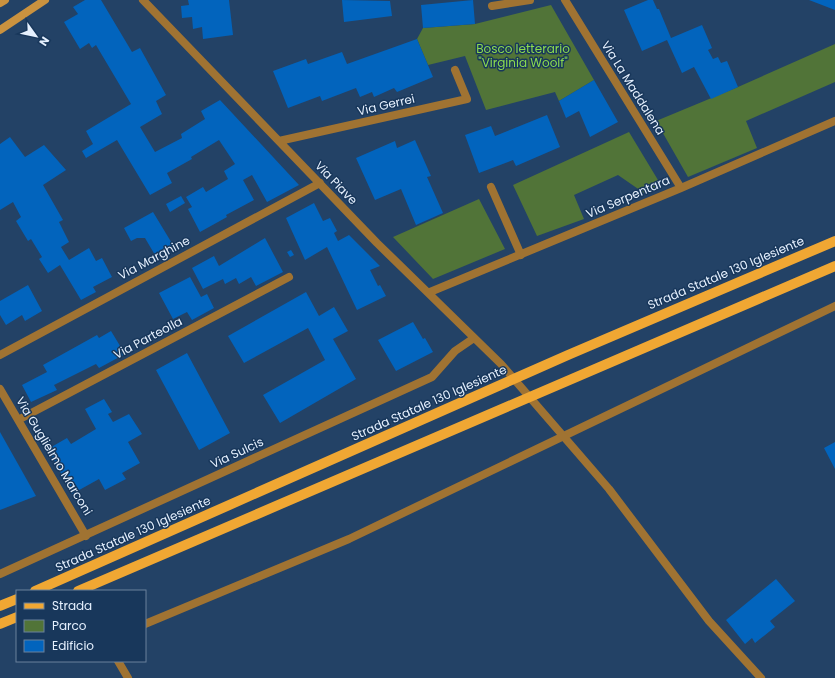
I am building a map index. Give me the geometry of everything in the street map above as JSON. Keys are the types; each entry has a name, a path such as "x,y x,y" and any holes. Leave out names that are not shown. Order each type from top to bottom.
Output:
{"main road":[{"name":"Strada Statale 130 Iglesiente","path":"37,590 515,380 568,354 835,241"},
{"path":"80,590 529,396 835,266"},
{"path":"0,606 16,599"},
{"path":"0,624 16,617"}],"street":[{"path":"0,3 5,0"},
{"path":"0,30 45,0"},
{"name":"Via Piave","path":"143,0 378,242 501,364 609,489 709,620 761,678"},
{"path":"492,6 530,0"},
{"name":"Via La Maddalena","path":"565,0 681,188"},
{"name":"Via Gerrei","path":"279,141 467,99 455,70"},
{"name":"Via Serpentara","path":"430,292 681,188 835,121"},
{"name":"Via Marghine","path":"0,355 320,183"},
{"path":"491,187 521,255"},
{"name":"Via Parteolla","path":"18,420 289,278"},
{"path":"146,624 349,539 835,306"},
{"name":"Via Sulcis","path":"0,574 432,378 455,351 474,338"},
{"name":"Via Guglielmo Marconi","path":"0,389 86,536"},
{"path":"119,662 128,678"}],"green space":[{"name":"Bosco letterario \"Virginia Woolf\"","path":"551,5 594,80 559,101 555,92 486,110 465,56 428,65 417,39 423,28 475,24"},
{"path":"835,44 835,82 746,121 757,148 688,177 656,121"},
{"path":"629,132 661,185 644,193 618,175 574,195 584,219 537,236 513,185"},
{"path":"479,199 505,249 433,279 393,237"}],"building":[{"path":"85,0 101,0 132,52 140,48 166,95 156,101 162,114 140,127 155,152 182,138 181,134 205,119 201,111 220,100 299,185 267,202 252,175 243,180 254,200 226,215 227,217 200,232 188,209 192,207 186,197 203,187 206,192 228,179 224,171 235,164 219,140 191,157 192,159 167,173 172,183 150,195 117,140 86,158 82,151 93,144 86,131 131,104 96,45 92,48 89,43 80,49 64,22 78,14 73,7"},
{"path":"188,0 229,0 233,35 203,39 202,27 193,29 192,17 182,18 181,6 189,5"},
{"path":"342,0 390,1 392,16 344,22"},
{"path":"473,0 475,24 423,28 421,5"},
{"path":"648,0 653,0 657,9 659,9 671,38 702,25 712,48 708,50 713,59 718,57 721,63 727,61 738,87 711,99 694,67 682,73 667,40 642,51 624,10"},
{"path":"809,0 835,0 835,10"},
{"path":"417,39 433,77 397,92 394,88 374,97 372,92 360,97 356,88 322,101 320,96 288,108 273,71 306,59 308,64 342,52 347,64"},
{"path":"594,80 618,122 590,137 579,111 566,118 559,101"},
{"path":"547,115 560,147 516,166 513,160 479,173 465,135 491,126 495,136"},
{"path":"10,137 25,157 44,145 66,170 43,185 63,220 59,222 69,242 61,247 69,260 89,248 96,261 102,258 112,277 93,287 96,292 81,300 60,265 48,273 39,259 42,257 31,239 28,241 16,221 21,217 13,202 0,210 0,144"},
{"path":"415,140 431,176 427,177 443,213 416,225 401,189 375,200 356,158 395,141 397,148"},
{"path":"181,196 185,203 170,212 166,204"},
{"path":"314,203 323,221 330,218 337,231 334,233 338,241 349,235 380,266 370,270 378,286 380,285 386,296 357,310 327,247 305,260 286,218"},
{"path":"153,212 173,245 155,255 145,238 137,238 131,241 124,228"},
{"path":"265,238 283,272 256,286 251,277 239,284 236,278 225,284 223,279 203,289 192,268 214,256 219,266"},
{"path":"291,250 294,255 290,257 287,252"},
{"path":"190,277 201,297 207,294 214,308 192,320 187,312 173,319 159,293"},
{"path":"28,285 42,311 25,321 22,315 6,325 0,315 0,301"},
{"path":"306,292 319,316 334,307 348,331 333,339 356,379 280,423 263,395 325,360 308,328 244,363 228,336"},
{"path":"413,322 433,352 396,371 378,340"},
{"path":"111,331 125,354 99,368 96,364 54,385 57,390 31,402 22,385 47,372 43,365 97,335 99,338"},
{"path":"187,353 230,433 199,450 156,370"},
{"path":"104,399 112,412 108,414 113,422 129,414 142,434 128,442 140,463 122,473 126,479 105,490 99,479 72,494 48,449 67,438 71,444 96,429 85,409"},
{"path":"0,432 36,496 0,510"},
{"path":"835,442 835,469 824,448"},
{"path":"776,579 795,601 770,621 775,627 755,643 752,638 745,644 726,620"}]}
